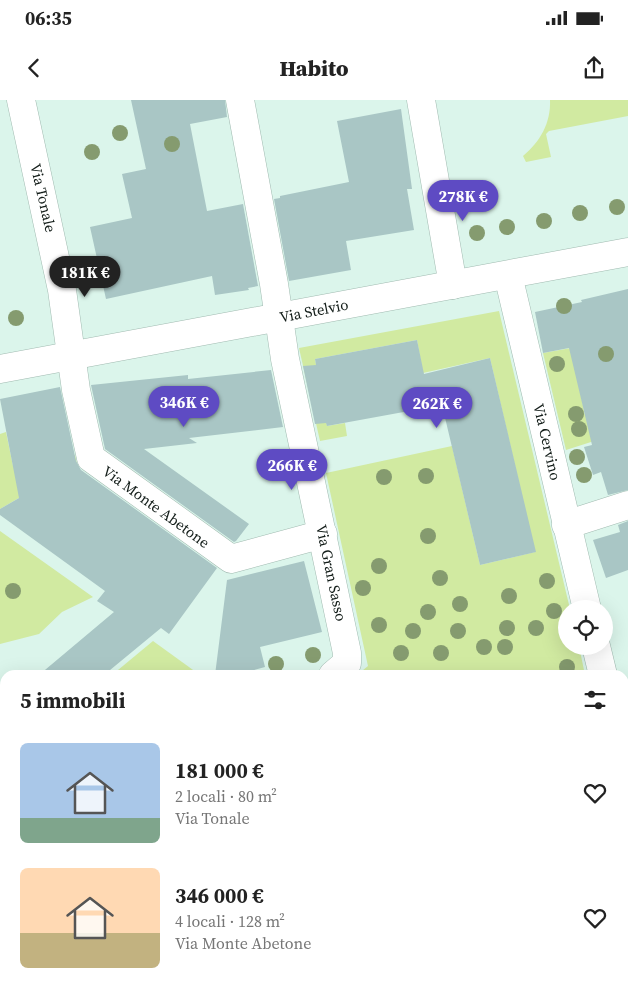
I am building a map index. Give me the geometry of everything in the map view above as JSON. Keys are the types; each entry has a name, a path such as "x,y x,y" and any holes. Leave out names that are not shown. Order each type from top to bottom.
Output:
{"street":[{"name":"Via Tonale","path":"21,100 62,290 71,356"},
{"name":"Via Gran Sasso","path":"240,100 285,359 348,653 347,663 339,670"},
{"path":"421,100 452,285"},
{"name":"Via Stelvio","path":"0,369 628,252"},
{"name":"Via Cervino","path":"508,275 585,600"},
{"name":"Via Monte Abetone","path":"71,356 76,390 91,458 226,557 236,558 323,534"},
{"path":"566,525 628,505"},
{"path":"598,655 602,670"}],"green space":[{"path":"550,100 628,100 628,116 549,131 546,134 551,157 526,162 523,156 535,145 543,131 549,116"},
{"path":"499,311 568,600 558,600 558,655 581,655 584,670 363,670 368,666 326,473 452,446 480,565 535,552 490,358 423,373 417,340 315,359 327,426 345,423 347,436 320,441 299,348"},
{"path":"571,348 585,415 613,435 566,450 543,353"},
{"path":"6,432 13,466 75,455 77,464 0,509 0,434"},
{"path":"0,531 93,597 62,612 39,634 0,644"},
{"path":"153,641 193,670 118,670"}],"building":[{"path":"131,100 225,100 227,117 190,124 207,211 243,204 258,286 248,288 249,290 215,295 212,276 106,299 90,227 132,218 122,174 146,169"},
{"path":"401,109 412,189 407,189 414,230 346,241 351,270 289,281 274,199 280,198 280,196 349,182 337,121"},
{"path":"628,289 628,490 608,495 601,472 593,475 584,447 592,445 569,348 543,353 535,312 582,302 581,300"},
{"path":"417,340 424,374 490,358 536,552 480,565 442,405 327,426 326,423 315,424 303,366 316,365 315,359"},
{"path":"271,370 283,427 189,438 197,443 144,449 249,524 234,542 105,449 91,385 188,375 188,379"},
{"path":"60,387 76,461 81,470 217,568 169,634 161,628 110,670 45,670 114,612 97,601 105,591 0,515 0,509 19,498 0,399"},
{"path":"628,521 628,570 606,578 593,540 620,532 618,525"},
{"path":"304,561 322,632 260,647 265,667 254,670 216,670 227,580"}]}
